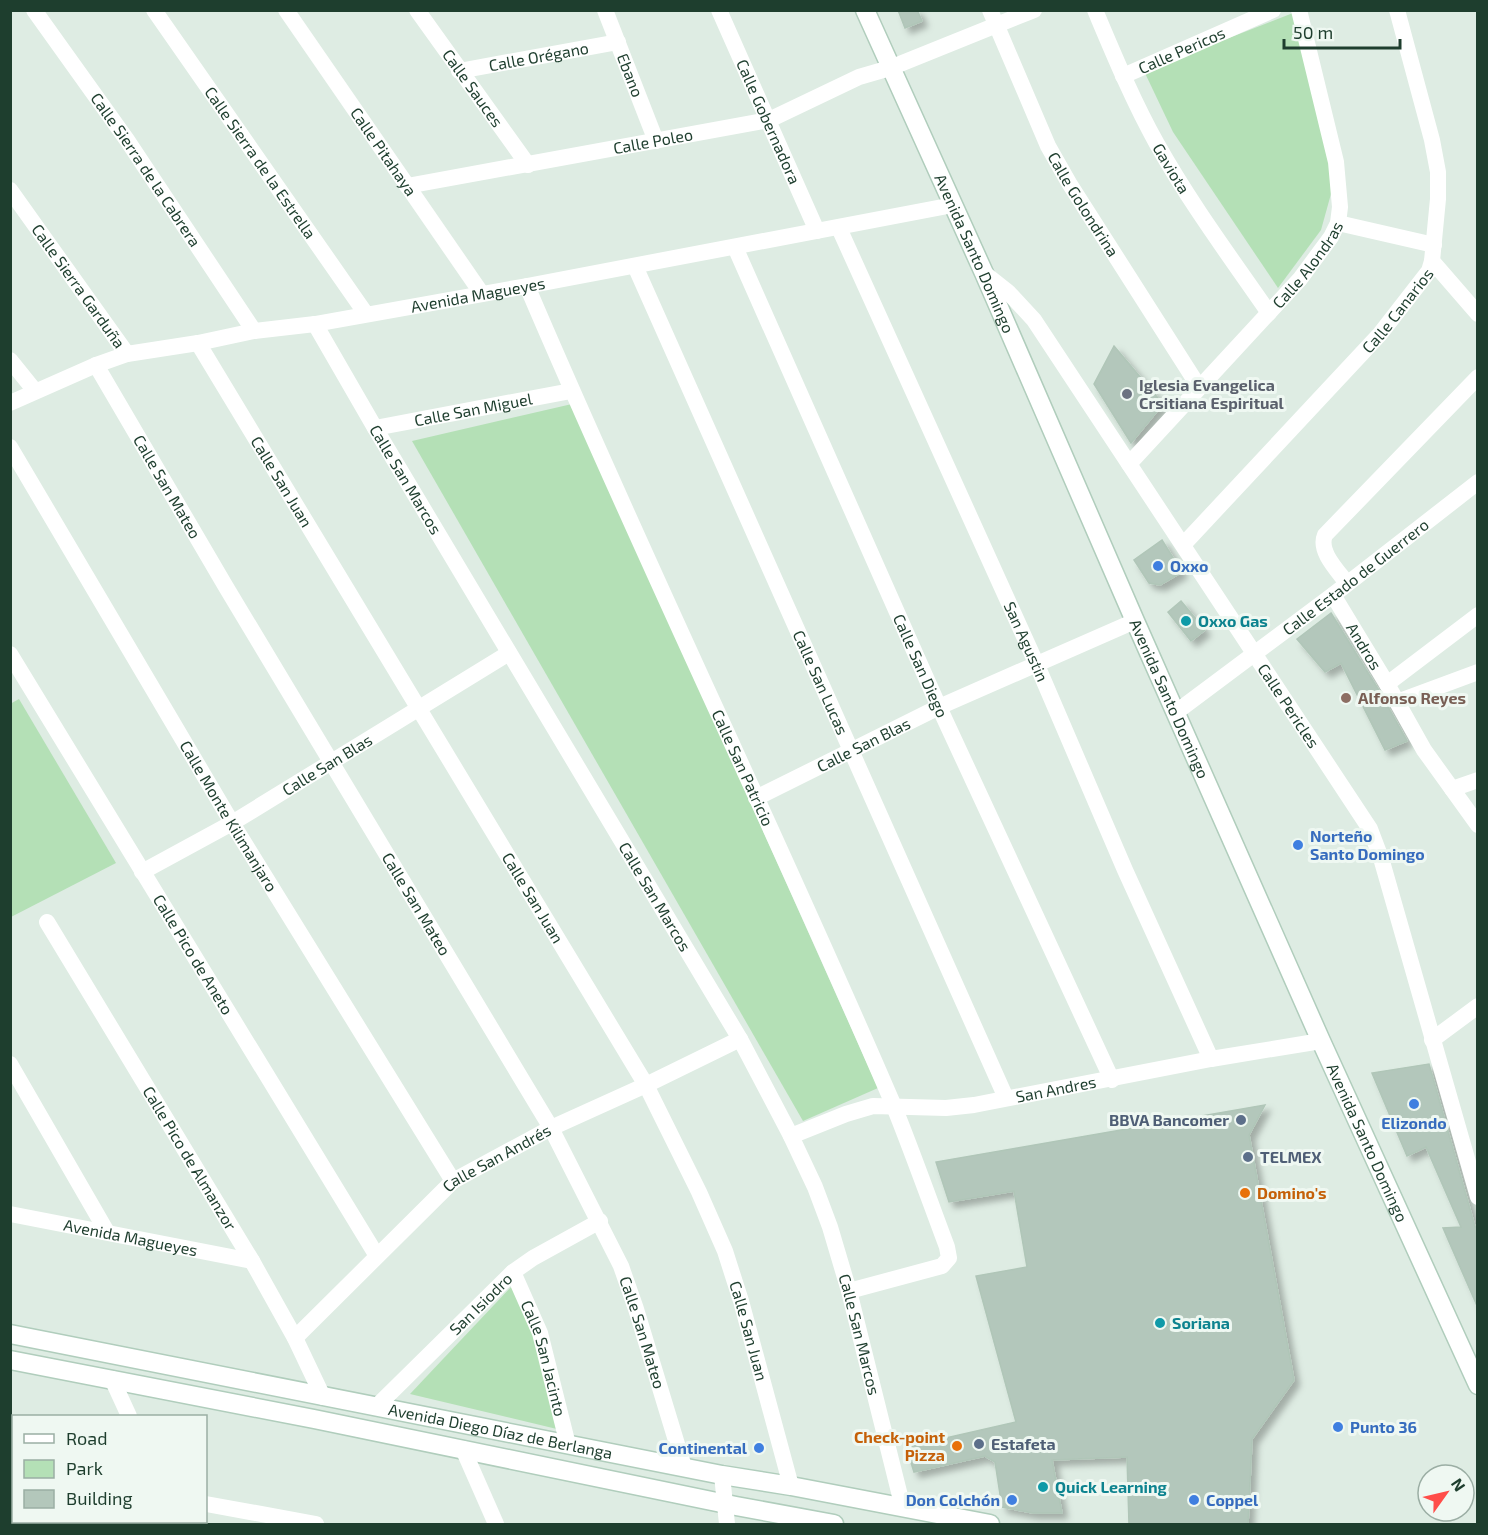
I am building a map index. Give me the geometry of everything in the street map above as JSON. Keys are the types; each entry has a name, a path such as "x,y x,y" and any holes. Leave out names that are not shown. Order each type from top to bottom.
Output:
{"main road":[{"name":"Avenida Santo Domingo","path":"865,10 984,273 1321,1041 1478,1385"},
{"name":"Avenida Diego Díaz de Berlanga","path":"10,1334 722,1475 990,1524"},
{"name":"Avenida Diego Díaz de Berlanga","path":"10,1360 834,1524"}],"street":[{"name":"Calle Sierra de la Cabrera","path":"33,10 127,140 254,331"},
{"name":"Calle Sierra de la Estrella","path":"154,10 366,314"},
{"name":"Calle Pitahaya","path":"286,10 482,294"},
{"name":"Calle Sauces","path":"417,10 528,165"},
{"name":"Ebano","path":"605,10 656,141"},
{"name":"Calle Gobernadora","path":"719,10 817,231"},
{"name":"Calle Golondrina","path":"990,10 1048,146 1199,387"},
{"name":"Calle Poleo","path":"407,186 769,120 859,77 890,68 997,27 1034,10"},
{"name":"Gaviota","path":"1095,10 1123,75 1157,144 1269,313"},
{"name":"Calle Pericos","path":"1123,75 1273,10"},
{"name":"Calle Alondras","path":"1129,464 1269,313 1322,251 1338,223 1340,191 1336,162 1299,10"},
{"name":"Calle Canarios","path":"1183,545 1380,334 1423,280 1433,253 1438,172 1397,10"},
{"name":"Calle Orégano","path":"459,71 618,42"},
{"name":"Calle Sierra Garduña","path":"10,190 127,354"},
{"name":"Avenida Magueyes","path":"10,403 96,365 127,354 198,343 254,331 315,324 527,286 953,205"},
{"path":"1338,223 1433,253 1478,314"},
{"name":"San Agustin","path":"839,228 1037,665 1125,870 1211,1059"},
{"name":"Calle San Diego","path":"735,247 939,707 1112,1080"},
{"name":"Calle San Lucas","path":"635,266 1006,1098"},
{"name":"Calle Pericles","path":"984,273 1008,292 1034,320 1370,829 1381,858 1478,1197"},
{"name":"Calle San Patricio","path":"527,286 571,391 893,1106 949,1254 949,1258 942,1266 849,1291"},
{"name":"Calle San Marcos","path":"315,324 509,654 740,1039 791,1136 815,1187 830,1227 849,1291 903,1508"},
{"name":"Calle San Juan","path":"198,343 646,1085 699,1192 725,1251 741,1301 791,1486"},
{"path":"10,360 35,391"},
{"name":"Calle San Mateo","path":"96,365 551,1128 621,1266 684,1467"},
{"path":"1347,583 1325,551 1322,541 1325,534 1478,376"},
{"name":"Calle San Miguel","path":"375,428 571,391"},
{"name":"Calle Monte Kilimanjaro","path":"10,447 232,823 453,1181"},
{"name":"Calle Estado de Guerrero","path":"1175,712 1333,595 1478,482"},
{"name":"Andros","path":"1333,595 1424,750 1478,825"},
{"path":"1387,684 1478,615"},
{"name":"Calle San Blas","path":"756,798 939,707 1135,621"},
{"name":"Calle Pico de Aneto","path":"10,654 377,1256"},
{"name":"Calle San Blas","path":"142,872 232,823 509,654"},
{"path":"1397,702 1478,672"},
{"path":"1452,789 1478,780"},
{"name":"Calle Pico de Almanzor","path":"47,922 252,1261 296,1338 323,1397"},
{"path":"1432,1040 1478,1006"},
{"name":"Calle San Andrés","path":"296,1338 453,1181 551,1128 740,1039"},
{"name":"San Andres","path":"791,1136 873,1106 946,1108 974,1105 1211,1059 1321,1041"},
{"path":"10,1064 107,1232"},
{"path":"1464,1149 1478,1138"},
{"name":"Avenida Magueyes","path":"10,1214 252,1261"},
{"name":"San Isiodro","path":"376,1407 513,1272 533,1258 600,1221"},
{"name":"Calle San Jacinto","path":"513,1272 540,1333 568,1445"},
{"path":"112,1379 129,1415"},
{"path":"463,1449 496,1524"},
{"path":"722,1475 727,1524"},
{"path":"207,1504 280,1521 316,1524"}],"green space":[{"path":"1293,13 1334,183 1321,230 1278,288 1173,132 1144,71"},
{"path":"572,404 878,1088 803,1121 412,441"},
{"path":"19,699 116,863 11,917 10,704"},
{"path":"512,1286 533,1323 561,1430 410,1394"}],"building":[{"path":"898,10 917,10 922,21 905,28"},
{"name":"Iglesia Evangelica Crsitiana Espiritual","path":"1114,346 1163,404 1131,443 1094,384"},
{"name":"Oxxo","path":"1162,540 1182,572 1160,585 1149,583 1134,560"},
{"name":"Oxxo Gas","path":"1181,601 1205,630 1191,641 1168,612"},
{"path":"1331,613 1407,741 1385,750 1341,663 1325,672 1297,639"},
{"path":"1429,1064 1475,1227 1478,1227 1478,1308 1443,1228 1461,1227 1426,1147 1407,1156 1372,1073"},
{"name":"Soriana","path":"1265,1105 1249,1135 1294,1380 1252,1439 1248,1524 1129,1524 1127,1457 1052,1460 1062,1513 1033,1513 1002,1507 995,1462 985,1456 914,1472 906,1447 1016,1422 976,1276 1027,1267 1014,1191 949,1202 936,1162"}],"place":[{"name":"Iglesia Evangelica Crsitiana Espiritual","path":"1127,394"},
{"name":"Oxxo","path":"1158,566"},
{"name":"Oxxo Gas","path":"1186,621"},
{"name":"Alfonso Reyes","path":"1346,698"},
{"name":"Norteño Santo Domingo","path":"1298,845"},
{"name":"Elizondo","path":"1414,1104"},
{"name":"BBVA Bancomer","path":"1241,1120"},
{"name":"TELMEX","path":"1248,1157"},
{"name":"Domino's","path":"1245,1193"},
{"name":"Soriana","path":"1160,1323"},
{"name":"Punto 36","path":"1338,1427"},
{"name":"Estafeta","path":"979,1444"},
{"name":"Check-point Pizza","path":"957,1446"},
{"name":"Continental","path":"759,1448"},
{"name":"Quick Learning","path":"1043,1487"},
{"name":"Don Colchón","path":"1012,1500"},
{"name":"Coppel","path":"1194,1500"}]}
